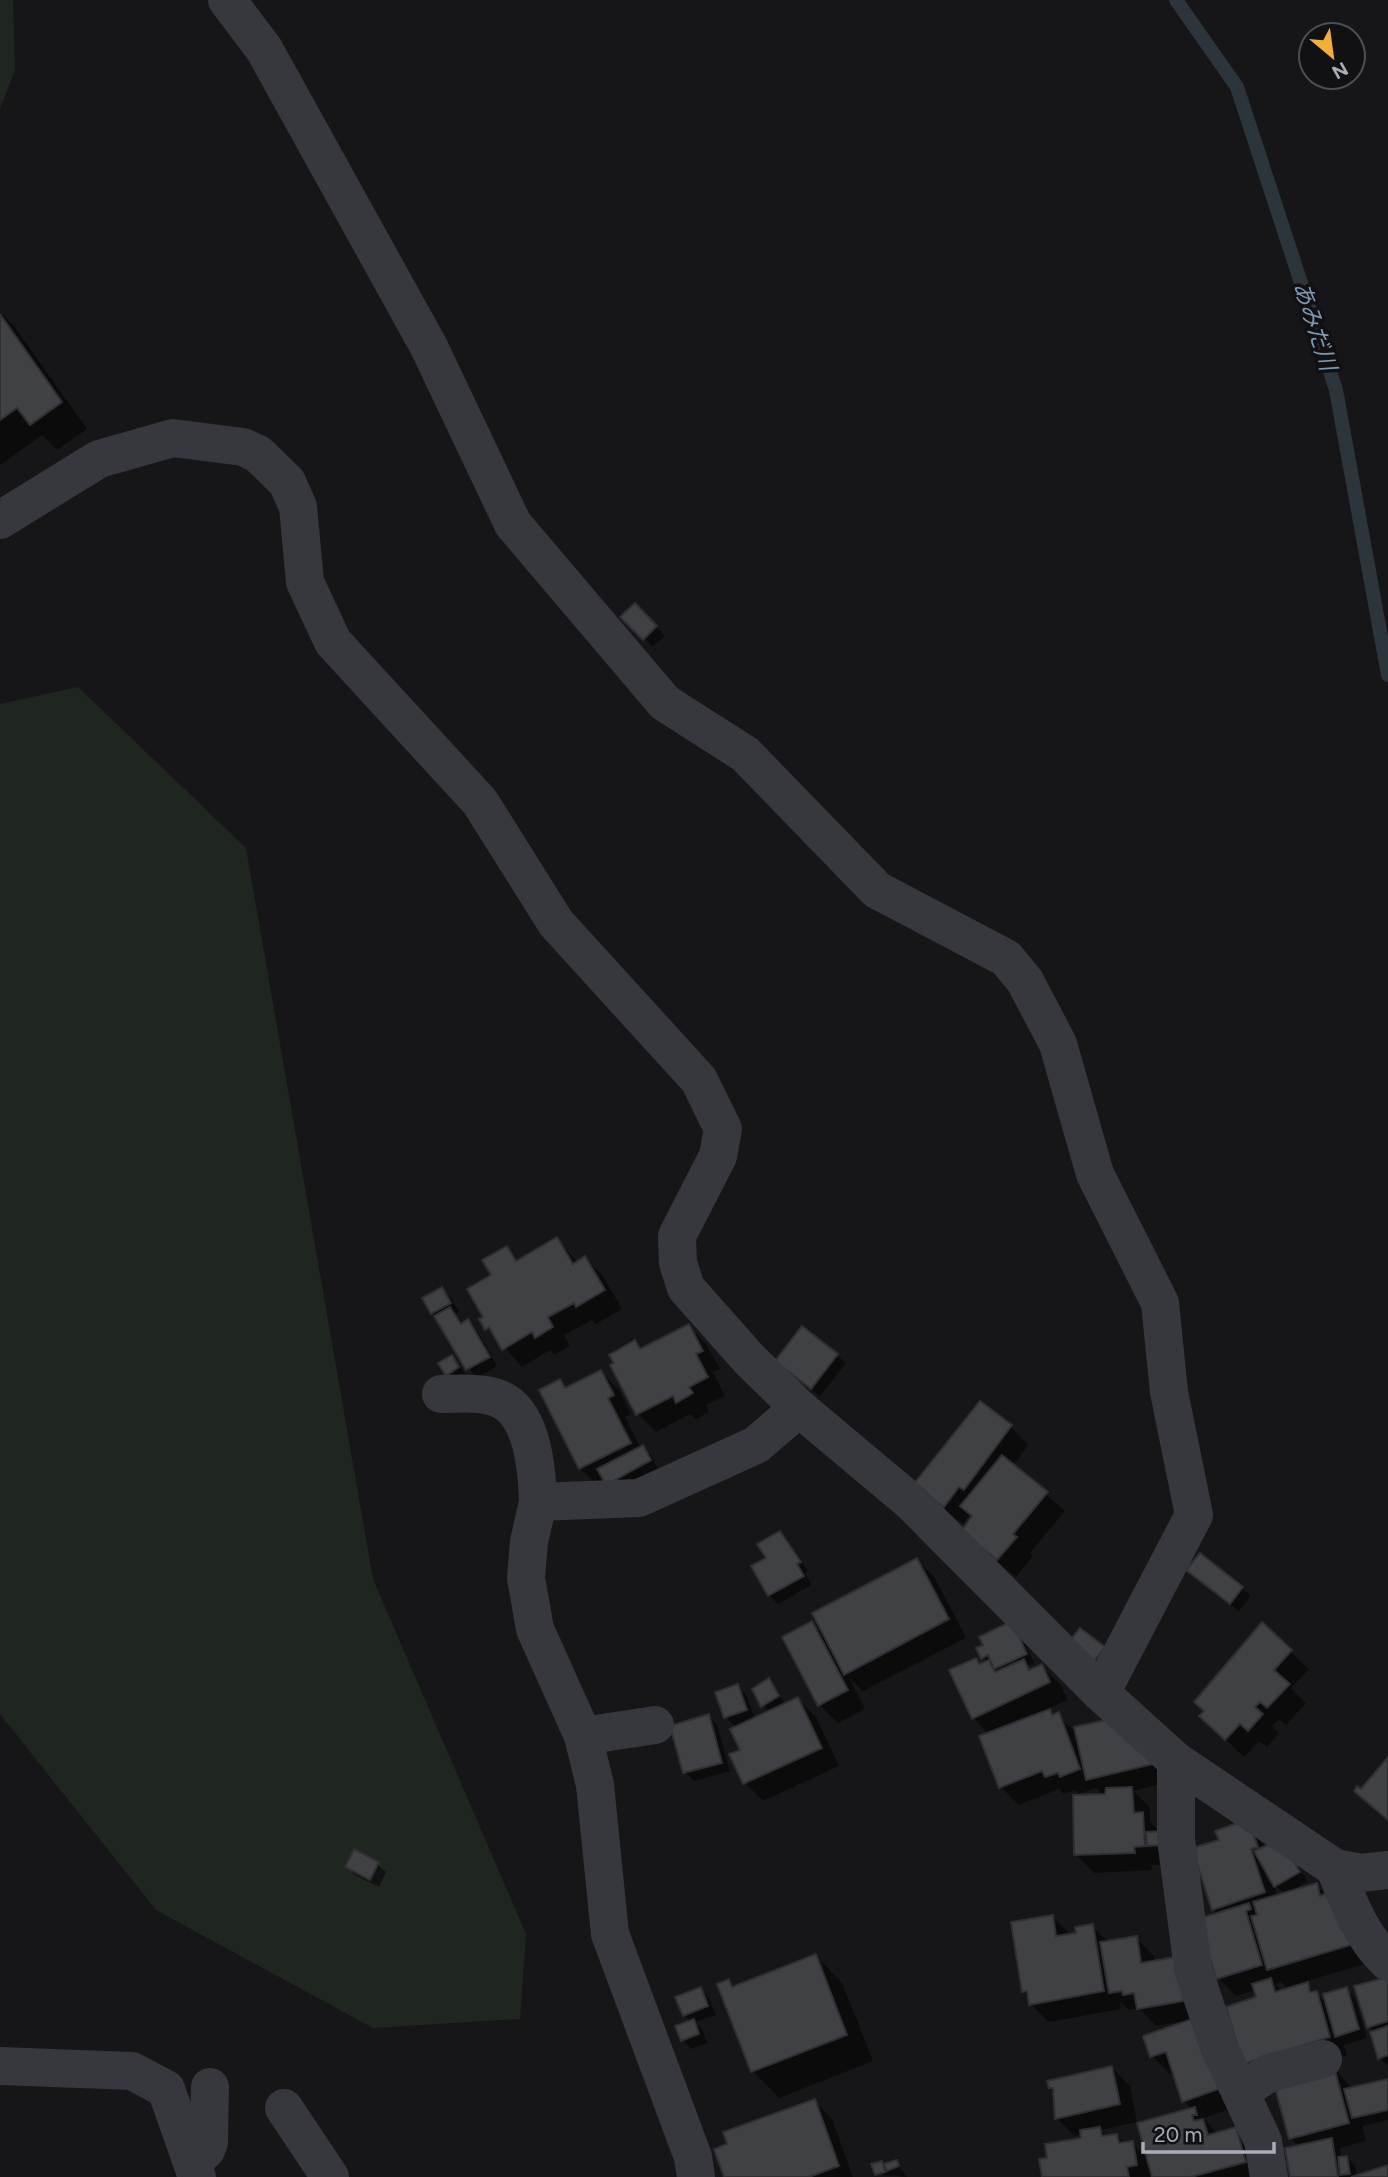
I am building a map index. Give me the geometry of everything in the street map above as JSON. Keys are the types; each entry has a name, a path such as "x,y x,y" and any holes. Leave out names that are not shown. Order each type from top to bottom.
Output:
{"street":[{"path":"227,0 264,49 429,346 513,524 666,703 745,754 877,890 1006,958 1025,981 1058,1044 1095,1174 1160,1303 1169,1392 1194,1516 1101,1693"},
{"path":"0,520 99,459 173,438 243,447 258,454 278,470 298,506 304,582 334,642 480,802 556,923 699,1080 723,1129 718,1156 677,1236 678,1263 686,1288 749,1359 799,1408 911,1502 1101,1693 1176,1760 1335,1867 1361,1873 1388,1870"},
{"path":"441,1394 493,1396 516,1415 531,1440 537,1468 538,1502 529,1542 526,1577 535,1629 583,1736 595,1786 610,1934 693,2157 696,2177"},
{"path":"538,1502 639,1498 756,1445 799,1408"},
{"path":"583,1736 655,1725"},
{"path":"1176,1760 1176,1839 1193,1969 1219,2047 1263,2141 1269,2177"},
{"path":"1335,1867 1352,1912 1377,1952 1388,1962"},
{"path":"1240,2092 1269,2073 1323,2059"},
{"path":"0,2066 132,2071 166,2089 195,2169"},
{"path":"195,2169 209,2142 210,2087"},
{"path":"284,2108 330,2177"}],"shaded area":[{"path":"0,0 13,0 15,70 0,109"},
{"path":"78,687 246,848 373,1579 526,1934 520,2019 373,2028 156,1910 0,1714 0,704"}],"building":[{"path":"0,314 62,402 30,425 17,408 0,420"},
{"path":"635,603 657,626 643,640 620,617"},
{"path":"557,1237 573,1264 585,1256 605,1290 576,1307 574,1303 548,1317 553,1327 535,1338 532,1332 502,1350 489,1327 485,1330 479,1319 483,1317 467,1289 491,1275 482,1260 507,1246 516,1261"},
{"path":"442,1287 451,1303 431,1314 422,1298"},
{"path":"450,1307 461,1324 468,1319 490,1357 466,1370 434,1316"},
{"path":"689,1324 703,1351 696,1354 708,1377 689,1387 693,1393 676,1403 673,1396 636,1415 610,1365 614,1363 609,1355 635,1340 640,1349"},
{"path":"802,1326 838,1354 811,1389 775,1361"},
{"path":"452,1355 459,1367 446,1376 438,1363"},
{"path":"601,1370 614,1395 608,1398 631,1443 579,1469 539,1390 560,1379 565,1388"},
{"path":"980,1401 1012,1425 964,1490 959,1487 944,1507 913,1485"},
{"path":"643,1445 651,1460 606,1485 597,1469"},
{"path":"1002,1455 1048,1492 1013,1534 1017,1537 997,1560 961,1531 972,1516 960,1506"},
{"path":"780,1531 801,1562 797,1564 804,1576 768,1596 751,1566 766,1558 757,1544"},
{"path":"1200,1553 1243,1587 1230,1604 1186,1570"},
{"path":"917,1558 949,1619 844,1675 812,1613"},
{"path":"812,1621 848,1690 818,1706 782,1637"},
{"path":"1012,1621 1027,1654 994,1669 988,1655 981,1659 976,1648 983,1645 979,1637"},
{"path":"1262,1622 1292,1650 1274,1670 1290,1684 1267,1708 1260,1702 1255,1707 1263,1714 1248,1731 1240,1724 1225,1740 1199,1716 1204,1711 1194,1702"},
{"path":"1080,1628 1105,1647 1093,1662 1068,1643"},
{"path":"976,1658 979,1664 989,1660 995,1672 1024,1659 1029,1670 1042,1664 1050,1682 972,1719 949,1670"},
{"path":"769,1678 779,1696 761,1707 752,1689"},
{"path":"738,1684 747,1710 724,1718 715,1692"},
{"path":"798,1697 822,1748 743,1784 729,1754 740,1750 730,1729"},
{"path":"1050,1709 1052,1715 1059,1712 1080,1769 1060,1777 1058,1773 1045,1777 1042,1771 999,1788 979,1736"},
{"path":"709,1714 722,1763 683,1773 670,1726"},
{"path":"1110,1719 1153,1764 1086,1780 1074,1727"},
{"path":"1388,1757 1388,1820 1354,1791 1357,1786 1361,1789"},
{"path":"1132,1787 1134,1813 1143,1812 1145,1846 1134,1847 1135,1853 1074,1855 1073,1795 1105,1794 1106,1788"},
{"path":"1243,1821 1252,1830 1258,1847 1251,1849 1265,1892 1212,1910 1192,1848 1219,1840 1215,1831"},
{"path":"1163,1831 1163,1845 1147,1846 1146,1832"},
{"path":"1267,1845 1289,1853 1300,1872 1274,1887 1254,1851"},
{"path":"354,1849 379,1862 370,1880 345,1867"},
{"path":"1317,1883 1320,1896 1328,1893 1354,1944 1267,1970 1251,1916 1257,1915 1253,1902"},
{"path":"1249,1903 1251,1909 1246,1911 1262,1965 1216,1979 1198,1919"},
{"path":"1053,1915 1056,1936 1076,1933 1075,1927 1093,1924 1104,1991 1029,2005 1027,1991 1022,1992 1011,1922"},
{"path":"1137,1936 1141,1963 1176,1957 1184,2001 1137,2009 1134,1993 1109,1993 1100,1942"},
{"path":"816,1954 847,2035 751,2072 717,1984 729,1979 732,1987"},
{"path":"1388,1977 1388,2021 1367,2028 1354,1986"},
{"path":"1271,1978 1275,1992 1308,1982 1310,1992 1317,1991 1330,2037 1243,2064 1226,2007 1256,1997 1252,1984"},
{"path":"701,1987 708,2006 683,2016 675,1997"},
{"path":"1347,1987 1359,2029 1335,2037 1323,1994"},
{"path":"1195,2018 1219,2089 1182,2102 1166,2052 1150,2057 1143,2036"},
{"path":"694,2019 699,2034 681,2041 675,2026"},
{"path":"1388,2026 1388,2055 1378,2059 1370,2032"},
{"path":"1333,2063 1349,2123 1289,2139 1273,2080"},
{"path":"1112,2066 1120,2104 1055,2119 1053,2088 1049,2088 1047,2081"},
{"path":"1388,2079 1388,2110 1352,2118 1344,2089"},
{"path":"815,2099 839,2166 809,2177 724,2177 714,2149 727,2144 723,2132"},
{"path":"1195,2107 1197,2115 1192,2115 1194,2121 1203,2119 1208,2135 1236,2127 1246,2162 1191,2177 1152,2177 1137,2123"},
{"path":"1100,2127 1102,2136 1117,2134 1119,2143 1133,2141 1137,2165 1127,2167 1129,2177 1042,2177 1039,2159 1047,2158 1045,2144 1081,2138 1080,2130"},
{"path":"1332,2138 1338,2177 1290,2177 1285,2148"},
{"path":"1347,2156 1350,2174 1340,2175 1338,2157"},
{"path":"897,2160 899,2166 887,2171 884,2164"},
{"path":"882,2161 885,2172 875,2175 871,2164"},
{"path":"1388,2165 1388,2177 1351,2177"}],"waterway":[{"name":"あみだ川","path":"1176,0 1237,87 1336,390 1388,675"}]}
